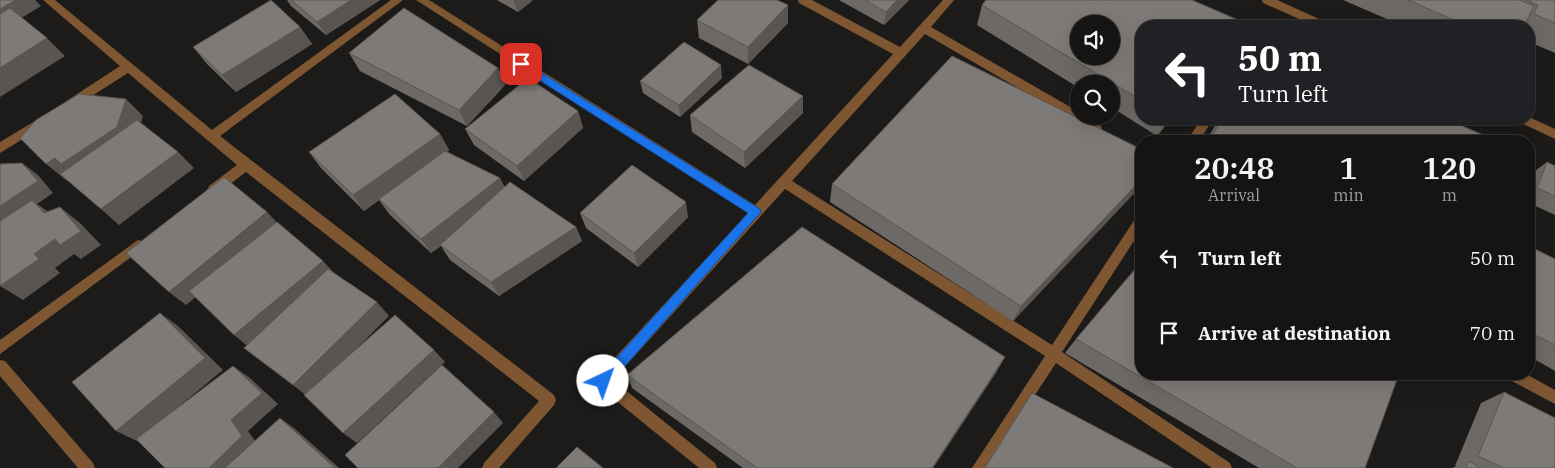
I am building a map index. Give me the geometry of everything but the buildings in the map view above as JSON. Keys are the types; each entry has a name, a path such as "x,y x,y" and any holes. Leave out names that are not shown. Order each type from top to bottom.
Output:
{"street":[{"path":"48,0 246,165 549,400 488,468"},
{"path":"212,136 398,0"},
{"path":"420,0 756,212"},
{"path":"803,0 901,52"},
{"path":"710,468 603,381 949,0"},
{"path":"1267,0 1311,20"},
{"path":"924,28 1108,135"},
{"path":"64,108 128,67"},
{"path":"0,148 48,118"},
{"path":"1535,125 1555,134"},
{"path":"206,195 246,165"},
{"path":"784,182 1054,354 1226,468"},
{"path":"979,468 1135,229"},
{"path":"0,348 150,236"},
{"path":"0,366 88,468"},
{"path":"1524,380 1555,397"}],"route":[{"path":"521,64 756,212 603,381"}]}
